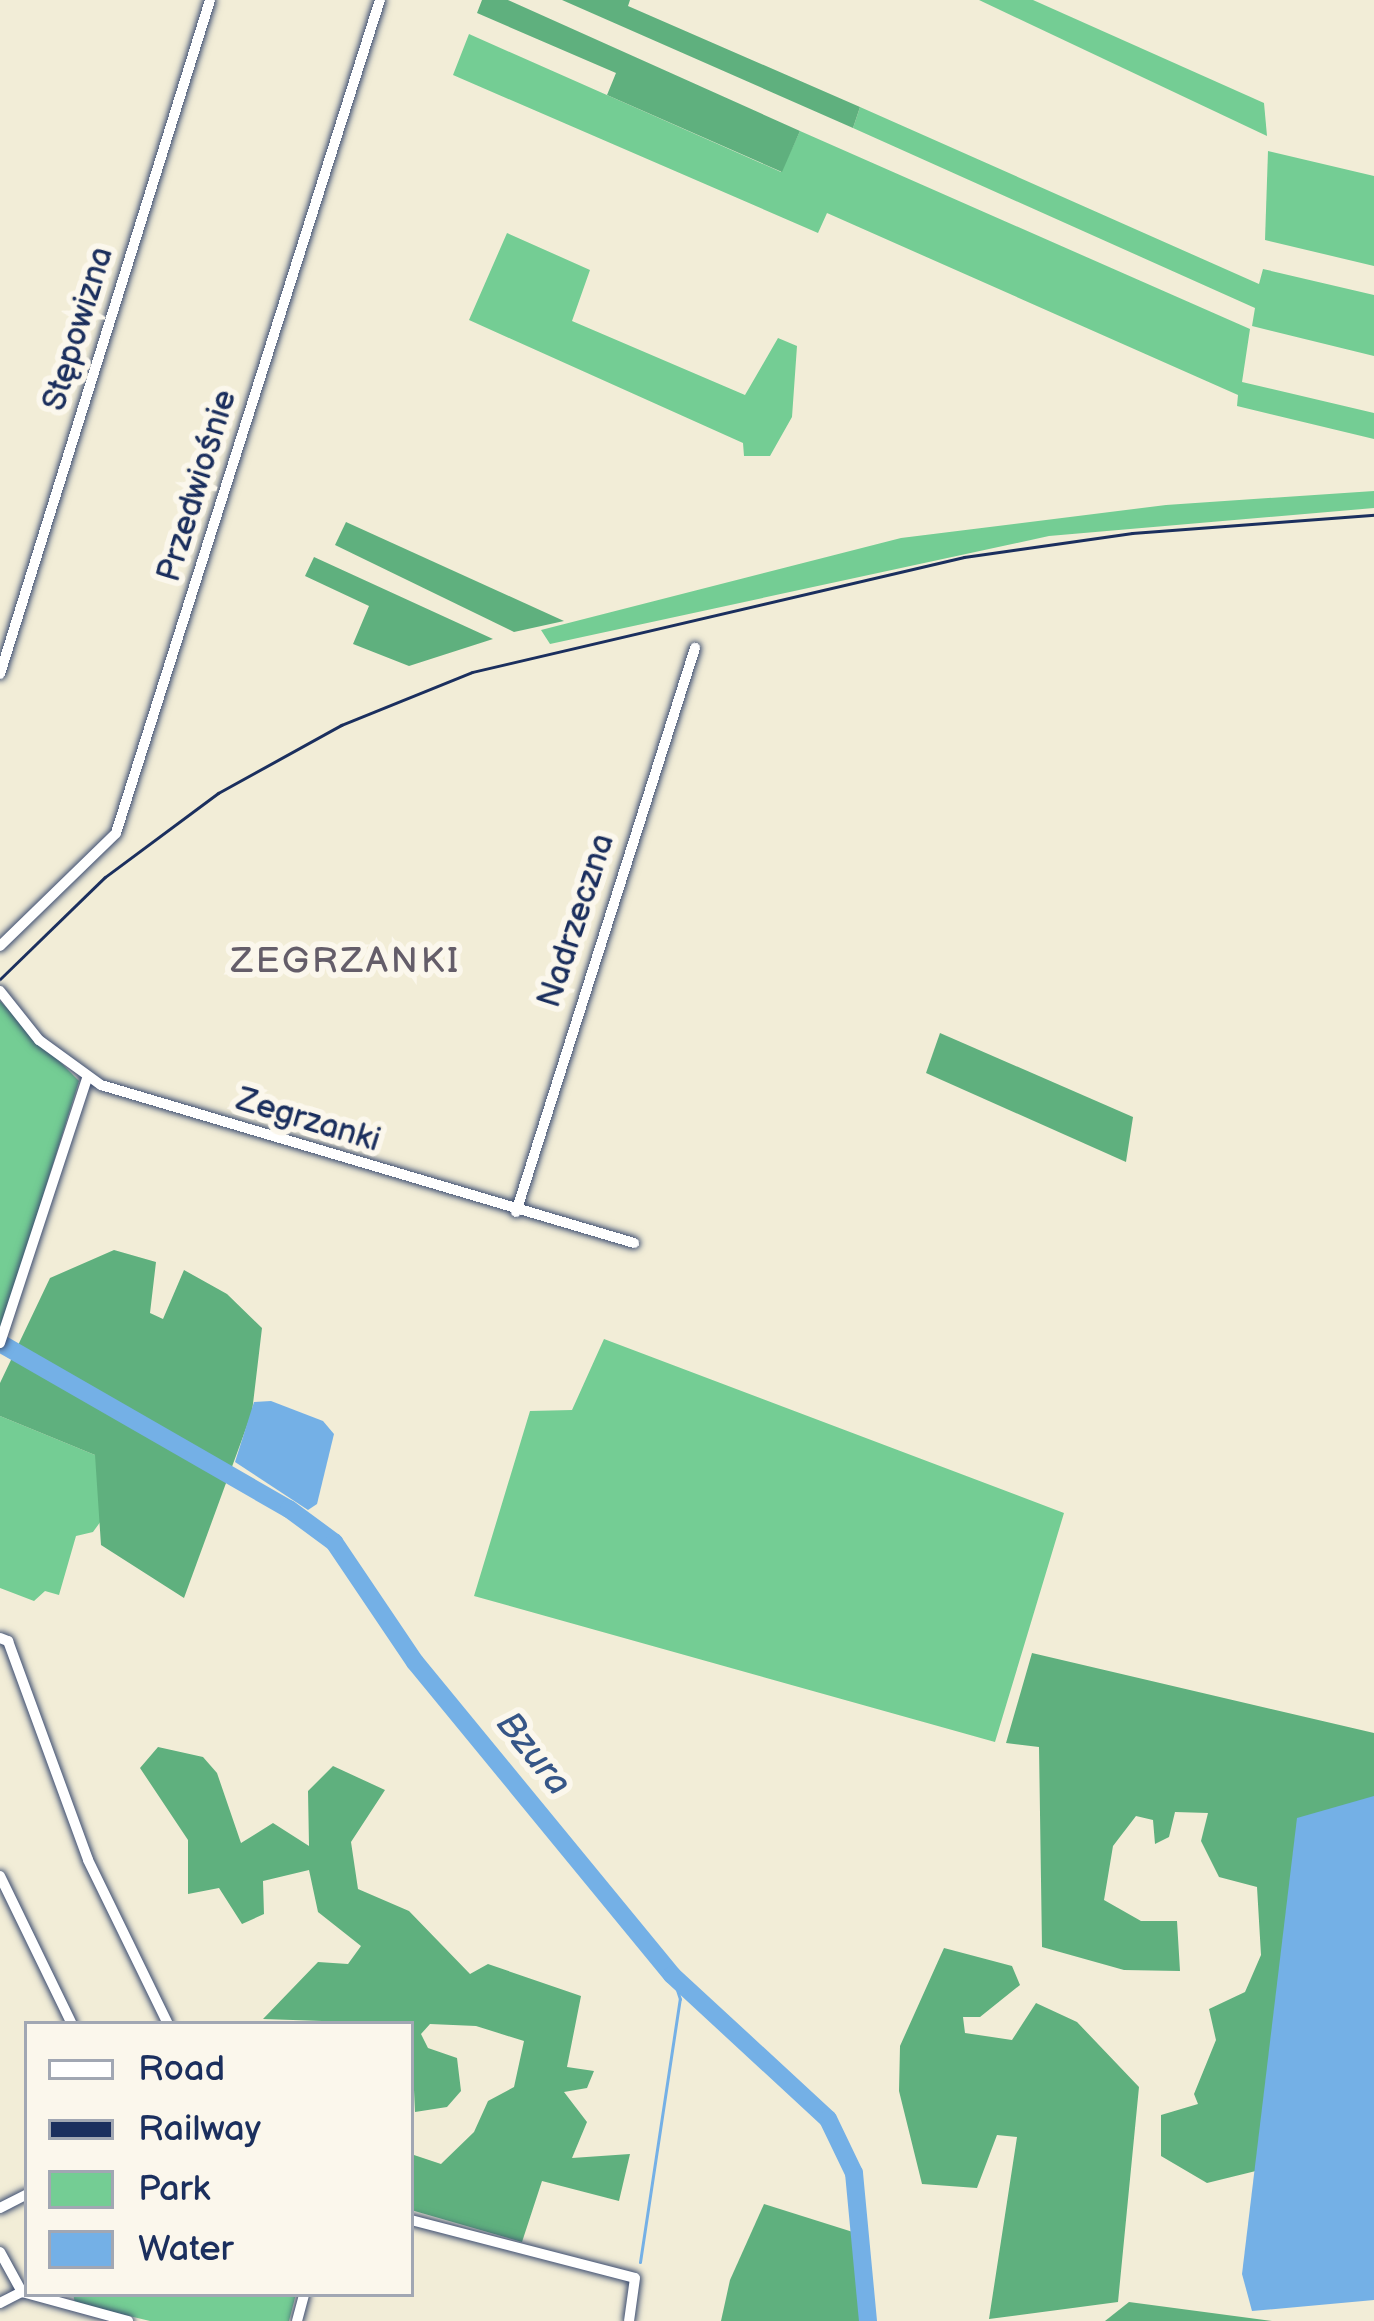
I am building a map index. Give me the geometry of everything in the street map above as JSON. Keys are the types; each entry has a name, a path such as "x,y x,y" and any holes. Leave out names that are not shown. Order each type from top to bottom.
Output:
{"street":[{"name":"Stępowizna","path":"0,674 210,0"},
{"name":"Przedwiośnie","path":"0,946 116,833 380,0"},
{"name":"Nadrzeczna","path":"516,1212 694,648"},
{"name":"Zegrzanki","path":"0,991 39,1040 87,1078 516,1212 634,1243"},
{"path":"1,1340 87,1078"},
{"path":"0,1639 8,1641 88,1860 167,2021"},
{"path":"0,1876 70,2021"},
{"path":"0,1919 15,1913"},
{"path":"414,2221 635,2278 629,2321"},
{"path":"0,2303 22,2292 2,2262"},
{"path":"40,2297 128,2321"}],"green space":[{"path":"482,0 508,0 800,131 782,172 607,95 616,73 477,13"},
{"path":"562,0 630,0 628,6 860,107 853,128"},
{"path":"979,0 1033,0 1264,103 1267,136"},
{"path":"469,34 781,172 800,131 1250,329 1242,382 1374,413 1374,439 1237,406 1238,395 827,213 818,233 453,75"},
{"path":"860,107 1259,284 1263,269 1374,295 1374,356 1252,326 1255,308 853,128"},
{"path":"1268,151 1374,176 1374,266 1265,240"},
{"path":"507,233 590,270 572,321 745,395 778,338 797,346 792,417 770,456 744,456 743,443 469,320"},
{"path":"1374,491 1374,508 1049,536 550,644 541,630 901,538 1166,505"},
{"path":"346,522 564,621 514,632 335,545"},
{"path":"314,557 493,639 409,666 353,644 369,606 305,576"},
{"path":"0,1001 79,1081 0,1333"},
{"path":"940,1033 1133,1117 1126,1162 926,1073"},
{"path":"114,1250 156,1262 150,1313 163,1319 184,1270 227,1294 262,1328 252,1412 184,1598 101,1545 95,1455 0,1416 0,1383 50,1278"},
{"path":"604,1339 1064,1513 995,1742 474,1596 530,1411 572,1410"},
{"path":"0,1416 95,1455 119,1449 111,1507 93,1532 76,1536 59,1595 45,1591 34,1601 0,1588"},
{"path":"1032,1653 1374,1733 1374,1817 1268,2168 1207,2183 1161,2156 1161,2115 1198,2104 1194,2094 1216,2040 1209,2009 1245,1992 1261,1955 1257,1887 1219,1877 1201,1841 1208,1813 1175,1812 1169,1837 1155,1844 1153,1820 1136,1816 1113,1846 1104,1900 1141,1921 1177,1921 1180,1971 1124,1970 1042,1947 1039,1747 1006,1743"},
{"path":"158,1747 203,1757 217,1773 241,1843 273,1823 309,1846 308,1791 333,1766 385,1790 351,1842 358,1889 409,1911 470,1974 488,1964 581,1996 567,2067 594,2071 587,2088 564,2092 587,2122 572,2158 630,2154 619,2201 542,2181 522,2242 414,2211 414,2155 441,2164 474,2132 488,2101 514,2087 524,2041 476,2026 430,2024 421,2034 428,2048 457,2058 461,2091 447,2107 415,2112 414,2021 263,2019 318,1962 348,1964 361,1946 318,1912 309,1870 263,1881 264,1914 242,1924 219,1888 188,1894 188,1840 140,1768"},
{"path":"944,1948 1012,1966 1020,1985 980,2017 963,2017 965,2033 1012,2040 1036,2003 1077,2022 1139,2087 1118,2302 989,2319 1017,2137 997,2135 977,2188 922,2184 899,2091 900,2046"},
{"path":"764,2204 856,2233 864,2321 721,2321 730,2280"},
{"path":"74,2297 295,2297 289,2321 150,2321 75,2303"},
{"path":"1129,2302 1272,2321 1105,2321"}],"water":[{"path":"271,1401 323,1421 334,1434 317,1504 308,1510 235,1462 254,1402"},
{"path":"1374,1796 1374,2300 1252,2311 1242,2274 1297,1818"}],"waterway":[{"name":"Bzura","path":"0,1343 289,1509 334,1542 415,1662 672,1975 828,2119 854,2173 868,2321"},
{"path":"640,2262 680,1999 672,1975"}],"railway":[{"path":"0,979 105,877 218,793 341,725 472,672 964,557 1132,533 1374,515"}],"district":[{"name":"ZEGRZANKI","path":"346,962"}]}
